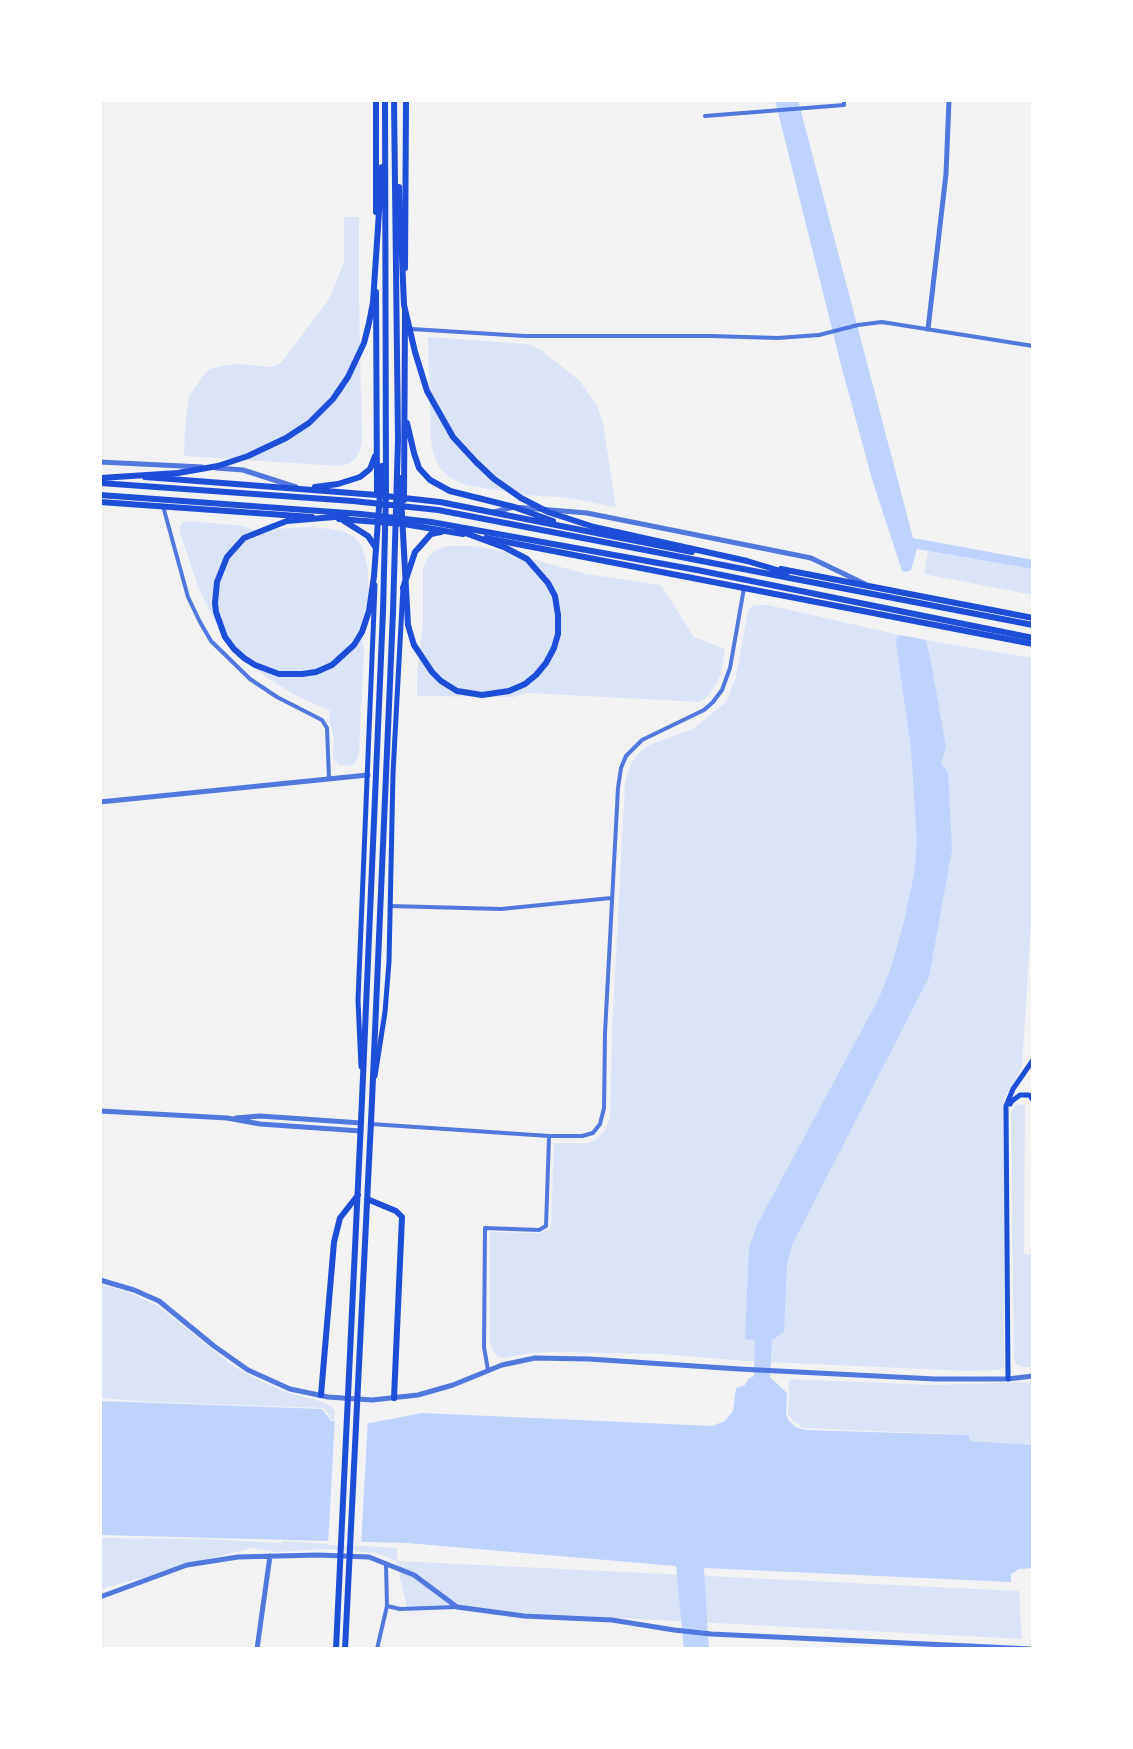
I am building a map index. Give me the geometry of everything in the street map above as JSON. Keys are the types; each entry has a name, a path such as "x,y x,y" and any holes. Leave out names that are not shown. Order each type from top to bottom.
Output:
{"main road":[{"path":"336,1649 362,1127 358,1000 377,523 376,100"},
{"path":"362,1100 386,493 385,100"},
{"path":"394,100 398,440 408,625 414,645 432,672 457,691 470,695 496,694 525,684 546,663 558,634 555,596 548,583 527,559 517,553 431,522"},
{"path":"372,1101 385,1012 403,588 406,100"},
{"path":"100,479 178,473 218,466 248,456 309,423 333,399 348,377 364,343 369,323 385,128"},
{"path":"395,152 401,210 404,305 415,352 427,391 453,437 476,462 521,498 548,512 594,527 747,561 822,584"},
{"path":"403,400 407,428 419,468 430,480 450,491 514,507 575,529"},
{"path":"300,489 338,484 360,477 370,469 377,437"},
{"path":"345,1649 382,880 398,440"},
{"path":"361,514 287,521 244,538 227,557 217,582 216,612 225,637 244,658 279,674 302,674 332,665 354,645 369,611 385,443"},
{"path":"100,479 300,489 404,498 1033,618"},
{"path":"100,479 438,510 1033,625"},
{"path":"100,495 431,522 697,570 1033,638"},
{"path":"100,502 404,524 1033,644"},
{"path":"337,519 361,530 376,548"},
{"path":"403,588 410,563 422,543 431,534 448,531"},
{"path":"1008,1379 1005,1117 1013,1089 1033,1060"},
{"path":"1005,1117 1012,1101 1020,1095 1029,1095 1033,1100"},
{"path":"321,1395 334,1242 340,1218 358,1195"},
{"path":"367,1199 396,1211 402,1217 394,1398"}],"street":[{"path":"705,116 844,105 844,100"},
{"path":"928,329 946,174 949,100"},
{"path":"404,329 525,336 778,338 819,335 882,322 1033,346"},
{"path":"100,462 243,470 300,489"},
{"path":"163,506 188,597 211,641 250,679 322,720 327,728 329,779"},
{"path":"493,513 514,507 587,513 811,558 872,587"},
{"path":"371,1124 582,1136 593,1133 600,1124 604,1108 605,1033 621,768 626,756 642,740 690,718 713,702 722,690 730,668 744,588"},
{"path":"100,802 368,775"},
{"path":"390,906 501,909 612,898"},
{"path":"100,1111 227,1118 260,1116 362,1127"},
{"path":"488,1370 484,1347 485,1228 539,1230 546,1226 549,1136"},
{"path":"100,1280 159,1301 248,1370 290,1389 321,1395 372,1400 418,1395 502,1365 535,1358 935,1379 1033,1376"},
{"path":"100,1597 187,1565 238,1557 318,1555 369,1557 386,1562 414,1575 457,1607"},
{"path":"257,1649 270,1556"},
{"path":"377,1649 387,1606 386,1562"},
{"path":"387,1606 400,1609 457,1607 524,1616 612,1620 711,1634 1033,1649"}],"shaded area":[{"path":"344,217 359,217 362,439 356,458 339,466 184,456 189,396 203,376 210,369 220,366 271,367 281,363 329,299 344,262"},
{"path":"428,337 528,344 541,350 580,381 597,406 603,423 616,507 466,485 450,478 440,468 433,453"},
{"path":"183,522 245,526 252,530 331,529 345,532 362,546 368,568 368,595 362,641 359,754 351,766 339,765 333,758 330,711 268,678 219,630 198,587 180,533"},
{"path":"448,546 503,551 586,574 661,585 694,637 725,649 718,682 699,702 528,693 513,697 417,696 423,623 423,569 428,557"},
{"path":"928,551 1033,569 1033,595 924,574"},
{"path":"757,605 900,635 897,637 931,662 926,640 1033,658 1031,924 1022,1067 1004,1099 1004,1368 998,1370 746,1361 662,1354 551,1352 505,1358 494,1353 490,1343 490,1232 539,1233 549,1229 554,1143 589,1143 605,1130 610,1118 627,775 641,751 651,744 693,729 726,702 736,677 748,611"},
{"path":"1020,1104 1025,1106 1024,1254 1033,1255 1033,1367 1021,1367 1014,1359 1011,1113"},
{"path":"100,1284 128,1292 158,1306 232,1365 258,1380 331,1406 335,1411 334,1420 324,1408 100,1398"},
{"path":"789,1379 931,1385 1033,1382 1033,1445 970,1441 969,1435 803,1428 788,1413"},
{"path":"100,1538 283,1541 397,1548 397,1561 1019,1591 1022,1639 407,1607 396,1561 377,1553 326,1549 277,1552 252,1548 100,1589"}],"water":[{"path":"775,100 798,100 913,538 1033,560 1033,569 917,549 911,570 902,571 872,479 841,365"},
{"path":"900,635 926,640 946,747 941,763 948,772 952,850 929,977 792,1245 787,1265 784,1332 772,1340 770,1377 787,1393 786,1414 789,1421 805,1430 969,1435 970,1441 1033,1445 1033,1568 1019,1569 1011,1574 1011,1582 704,1568 709,1649 684,1649 676,1566 407,1543 100,1535 100,1401 322,1409 331,1421 370,1423 422,1413 712,1426 725,1421 733,1411 736,1388 745,1385 754,1376 755,1340 745,1339 749,1248 758,1223 879,998 904,921 914,875 917,841 911,748 896,643"}],"pier":[{"path":"335,1417 368,1419 361,1546 328,1545"}]}
